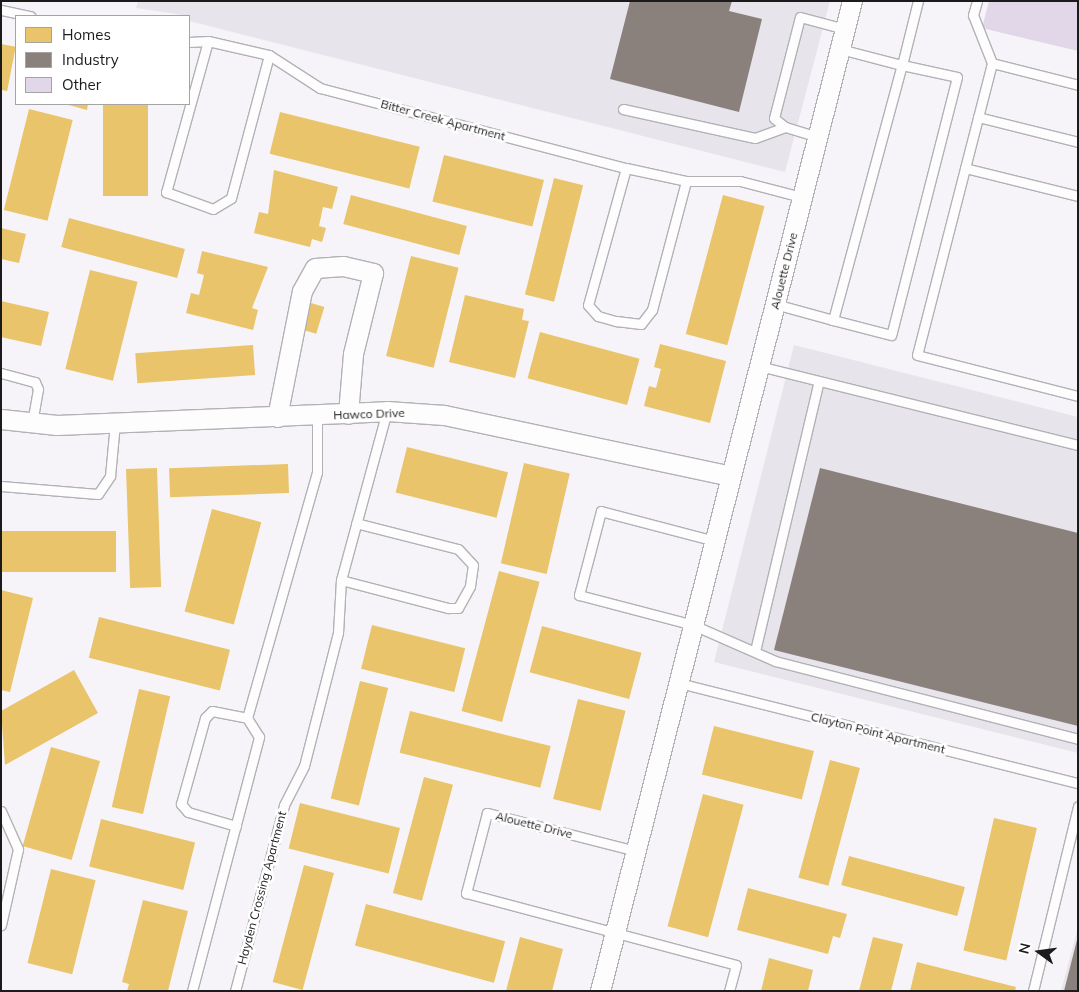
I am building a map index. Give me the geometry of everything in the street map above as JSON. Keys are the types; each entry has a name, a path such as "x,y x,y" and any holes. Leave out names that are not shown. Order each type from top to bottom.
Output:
{"street":[{"name":"Alouette Drive","path":"600,991 852,1"},
{"path":"277,417 302,291 315,268 343,266 373,274 353,354 348,414"},
{"name":"Hawco Drive","path":"1,419 32,422 115,423 316,416 386,411 488,422 731,476"}],"lane":[{"path":"834,320 918,1"},
{"path":"977,1 973,15 992,63 917,355 1078,396"},
{"path":"1,10 25,15"},
{"path":"818,137 785,127 774,118 800,17 845,29"},
{"path":"208,41 166,192 213,209 231,198 268,55"},
{"name":"Bitter Creek Apartment","path":"190,42 208,41 268,55 320,88 626,168 686,181 740,181 802,197"},
{"path":"775,304 891,335 957,77 840,49"},
{"path":"992,63 1078,85"},
{"path":"623,109 755,138 785,127"},
{"path":"978,117 1078,142"},
{"path":"626,168 588,305 598,316 616,321 641,324 652,310 686,181"},
{"path":"965,168 1078,196"},
{"path":"759,366 1078,445"},
{"path":"1,373 35,382 32,422"},
{"path":"754,650 819,381"},
{"name":"Hayden Crossing Apartment","path":"235,991 284,805 304,766 338,633 341,580 386,411"},
{"path":"246,718 317,472 316,416"},
{"path":"1,486 98,494 110,476 115,423"},
{"path":"714,541 601,511 580,596 693,625 776,661 1078,739"},
{"path":"341,580 448,608 458,608 470,586 472,566 458,549 356,523"},
{"name":"Clayton Point Apartment","path":"678,683 1078,783"},
{"path":"192,991 236,826 259,737 246,718 212,711 205,718 181,804 188,812 236,826"},
{"path":"1033,991 1078,806"},
{"path":"1,811 18,849 1,925"},
{"name":"Alouette Drive","path":"615,932 466,893 487,813 636,851"},
{"path":"615,932 736,964 729,991"}],"shaded area":[{"path":"138,1 830,1 785,172 190,21 190,15 136,8"},
{"path":"794,345 1078,417 1078,753 714,662"},
{"path":"1078,927 1078,991 1061,991"}],"building: Homes":[{"path":"1,44 15,47 7,91 1,90"},
{"path":"69,105 88,105 87,110"},
{"path":"103,105 148,105 148,196 103,196"},
{"path":"29,109 73,120 48,221 4,210"},
{"path":"280,112 420,147 409,189 270,154"},
{"path":"444,155 544,180 532,226 432,202"},
{"path":"274,170 338,187 332,209 323,207 319,226 326,228 322,242 312,239 310,247 254,233 259,212 268,214"},
{"path":"554,178 583,185 554,302 525,294"},
{"path":"351,195 467,226 459,255 343,224"},
{"path":"723,195 765,206 727,345 686,334"},
{"path":"69,218 185,249 177,278 61,247"},
{"path":"1,228 26,234 19,263 1,259"},
{"path":"202,251 268,267 252,308 258,310 253,330 186,313 191,293 199,295 204,275 197,273"},
{"path":"411,256 459,268 434,368 386,356"},
{"path":"90,270 138,282 113,381 65,369"},
{"path":"465,295 524,309 522,320 529,321 515,378 449,362"},
{"path":"1,301 49,312 41,346 1,337"},
{"path":"311,303 324,307 316,334 303,330"},
{"path":"540,332 639,359 627,405 528,378"},
{"path":"660,344 726,361 710,423 644,406 649,386 656,388 661,369 654,367"},
{"path":"253,345 255,375 137,383 135,353"},
{"path":"407,447 508,472 497,518 396,493"},
{"path":"524,463 570,474 547,574 501,563"},
{"path":"288,464 289,493 170,497 169,468"},
{"path":"157,468 161,587 130,588 126,469"},
{"path":"212,509 261,522 234,625 185,611"},
{"path":"1,531 116,531 116,572 1,572"},
{"path":"499,571 540,582 502,722 461,711"},
{"path":"1,590 33,598 10,692 1,690"},
{"path":"99,617 230,650 220,690 89,658"},
{"path":"372,625 465,648 454,692 361,669"},
{"path":"542,626 641,653 629,699 530,672"},
{"path":"74,670 98,713 5,765 1,711"},
{"path":"360,681 388,688 359,805 331,798"},
{"path":"139,689 170,696 143,814 112,807"},
{"path":"578,699 626,711 601,811 553,799"},
{"path":"410,711 551,746 540,788 400,753"},
{"path":"714,726 814,751 802,799 702,775"},
{"path":"51,747 100,761 72,860 23,846"},
{"path":"830,760 860,768 828,886 798,878"},
{"path":"424,777 453,785 422,901 393,893"},
{"path":"703,794 744,805 708,937 668,926"},
{"path":"300,803 400,828 389,874 289,849"},
{"path":"994,818 1037,828 1006,960 963,951"},
{"path":"101,819 195,842 183,890 89,867"},
{"path":"849,856 965,887 957,916 841,885"},
{"path":"304,865 334,873 303,990 273,982"},
{"path":"51,869 96,880 72,974 28,963"},
{"path":"748,888 847,914 840,938 833,936 828,954 737,930"},
{"path":"143,900 188,911 168,991 127,991 129,984 122,982"},
{"path":"366,904 505,941 494,983 355,946"},
{"path":"520,937 563,949 552,991 506,991"},
{"path":"873,937 903,944 891,991 859,991"},
{"path":"769,958 813,970 808,991 761,991"},
{"path":"917,962 1016,987 1015,991 910,991"}],"building: Industry":[{"path":"630,1 732,1 729,11 762,19 739,112 610,79"},
{"path":"820,468 1078,533 1078,726 774,650"},
{"path":"1077,940 1078,991 1064,991"}],"building: Other":[{"path":"989,1 1078,1 1078,51 982,28"}]}
